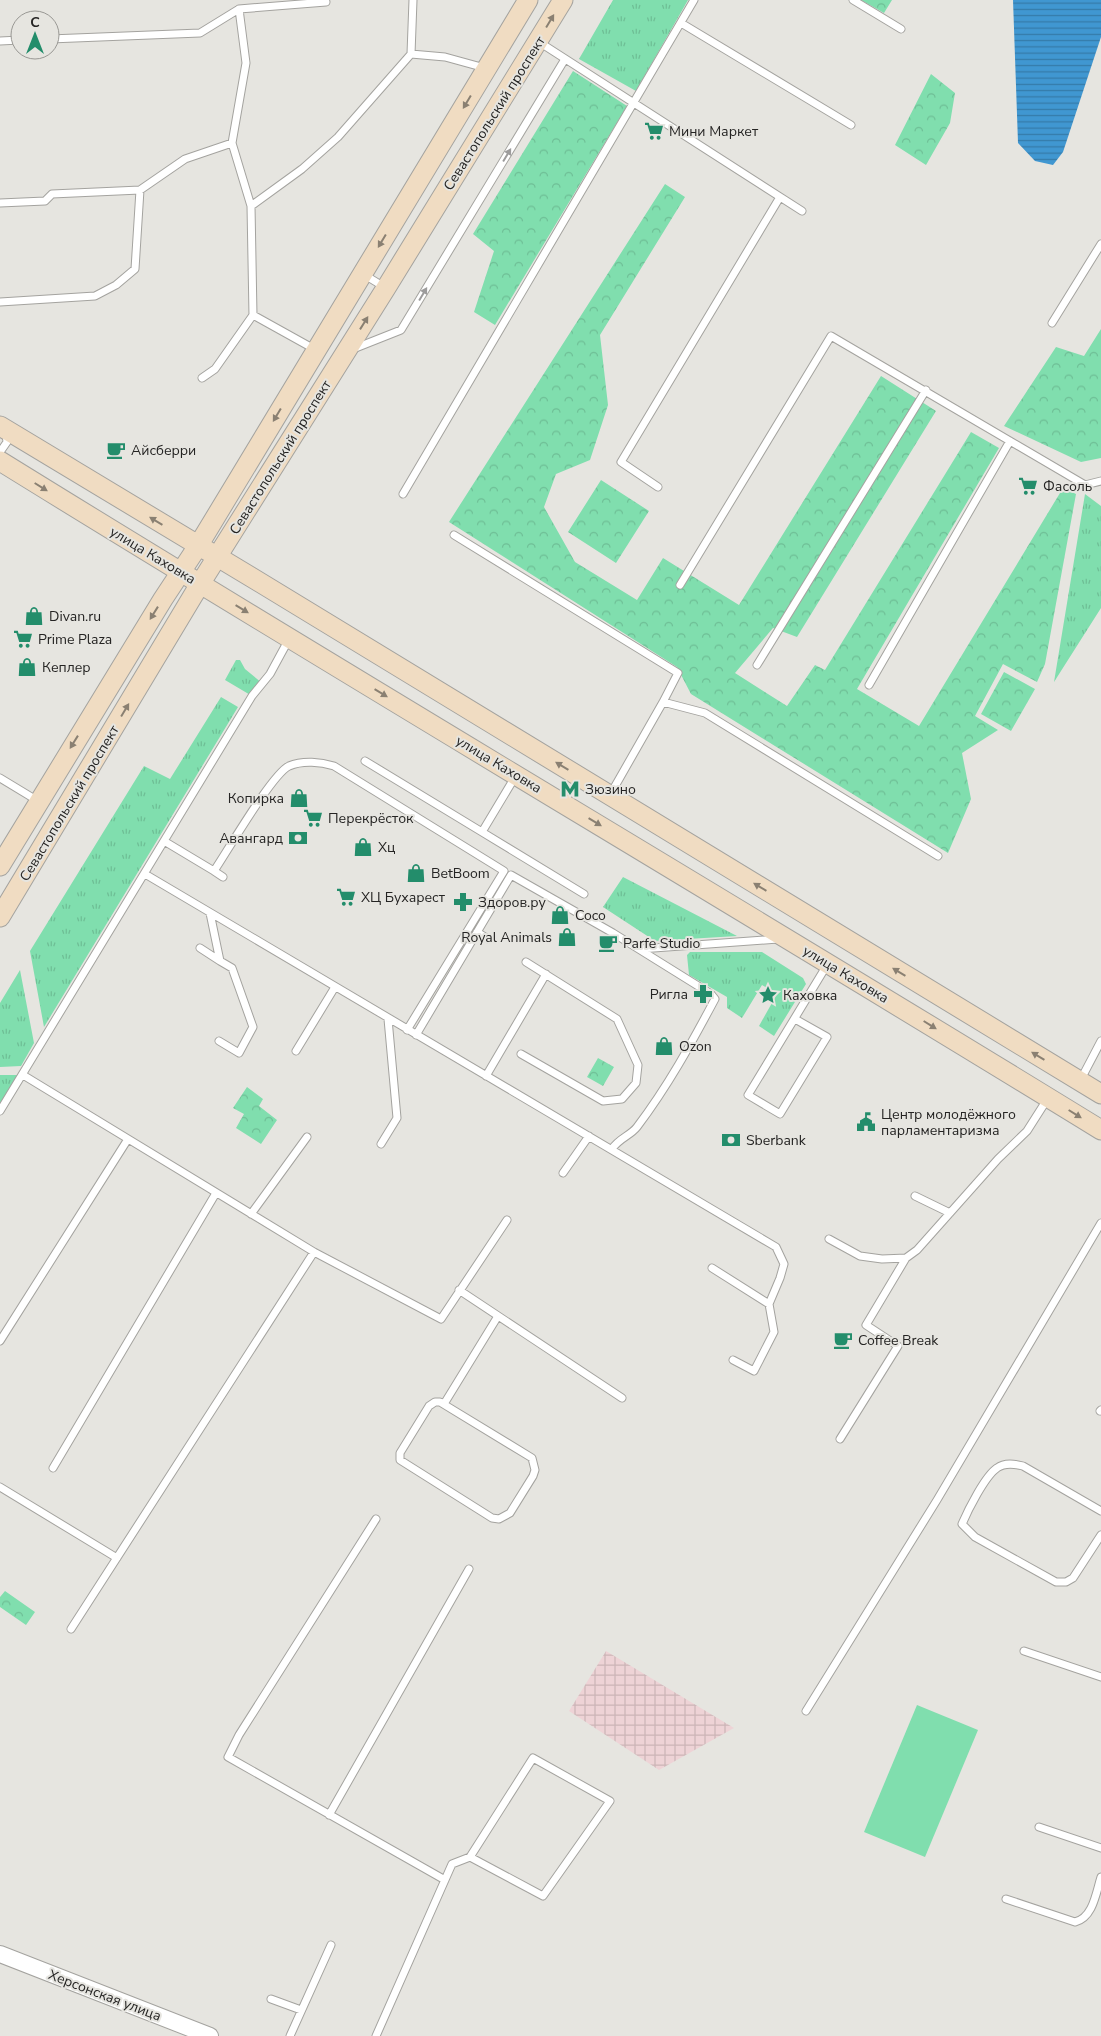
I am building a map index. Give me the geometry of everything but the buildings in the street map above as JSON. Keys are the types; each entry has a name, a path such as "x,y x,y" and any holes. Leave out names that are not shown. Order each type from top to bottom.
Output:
{"main road":[{"name":"Севастопольский проспект","path":"0,866 38,801 198,546 528,0"},
{"name":"Севастопольский проспект","path":"0,917 200,584 386,288 563,0"},
{"path":"1,427 1101,1094"},
{"name":"улица Каховка","path":"0,461 181,573 788,938 1101,1130"}],"street":[{"name":"Херсонская улица","path":"0,1954 210,2036"}],"lane":[{"path":"251,206 302,170 338,137 411,54 413,0"},
{"path":"403,494 694,0"},
{"path":"853,0 902,28"},
{"path":"60,39 200,33 238,9 326,2"},
{"path":"202,378 215,369 253,315 251,206 232,143 246,63 238,9"},
{"path":"681,23 851,125"},
{"path":"538,42 802,212"},
{"path":"411,54 445,57 487,69"},
{"path":"346,352 401,330 565,59"},
{"path":"0,203 45,201 52,194 140,190 185,159 232,143"},
{"path":"0,302 95,296 116,285 135,269 140,190"},
{"path":"658,487 621,462 780,197"},
{"path":"1052,324 1101,244"},
{"path":"362,274 386,288"},
{"path":"253,315 316,350"},
{"path":"680,585 832,336 1085,485 1101,481"},
{"path":"757,665 926,390"},
{"path":"0,452 8,437 1,427"},
{"path":"868,685 1010,441"},
{"path":"454,535 678,673 610,796"},
{"path":"0,1111 254,693 270,674 290,638"},
{"path":"663,702 705,713 938,856"},
{"path":"214,871 275,780 289,766 315,761 334,766 504,871 407,1030"},
{"path":"365,761 584,894"},
{"path":"482,832 517,775"},
{"path":"0,778 38,801"},
{"path":"164,841 223,877"},
{"path":"145,874 776,1247 784,1264 769,1304 774,1332 754,1371 733,1360"},
{"path":"416,1035 511,875 639,949 712,994 715,999 670,1082 635,1129 617,1141 612,1149"},
{"path":"210,913 220,961"},
{"path":"477,932 488,938"},
{"path":"639,949 788,938"},
{"path":"200,948 232,968 253,1027 239,1054 219,1041"},
{"path":"521,1054 603,1101 622,1099 636,1083 638,1065 617,1019 526,962"},
{"path":"795,1019 827,1037 780,1114 748,1095 828,963"},
{"path":"486,1076 546,974"},
{"path":"296,1051 335,987"},
{"path":"381,1144 397,1118 388,1019"},
{"path":"1080,1081 1101,1041"},
{"path":"23,1075 314,1252 441,1319 507,1220"},
{"path":"840,1438 898,1346 866,1326 906,1258 917,1250 998,1159 1027,1131 1049,1098"},
{"path":"563,1173 589,1136"},
{"path":"251,1214 307,1137"},
{"path":"0,1341 128,1138"},
{"path":"53,1468 216,1192"},
{"path":"915,1196 950,1213"},
{"path":"806,1711 938,1500 1101,1223"},
{"path":"829,1239 860,1256 882,1259 906,1258"},
{"path":"71,1629 314,1252"},
{"path":"712,1268 769,1304"},
{"path":"459,1290 622,1398"},
{"path":"444,1404 498,1316"},
{"path":"435,1402 444,1404 532,1458 536,1470 510,1513 505,1517 492,1518 400,1460 400,1453 429,1406 435,1402"},
{"path":"1101,1511 1024,1466 1010,1463 997,1468 982,1486 962,1524 975,1537 1056,1582 1066,1582 1073,1578 1101,1535"},
{"path":"0,1487 117,1558"},
{"path":"376,1519 239,1735 228,1757 445,1880"},
{"path":"329,1814 469,1568"},
{"path":"1024,1651 1101,1677"},
{"path":"376,2036 452,1864 470,1857 533,1758 610,1801 543,1896 470,1857"},
{"path":"1039,1827 1101,1848"},
{"path":"1006,1899 1075,1922 1080,1921 1089,1914 1101,1877"},
{"path":"290,2036 331,1945"},
{"path":"272,1999 301,2010"}],"shaded area":[{"path":"606,1651 734,1728 659,1770 569,1711"}],"green space":[{"path":"613,0 688,0 636,91 579,59"},
{"path":"861,0 892,0 884,13"},
{"path":"573,71 627,106 495,325 474,312 494,251 473,234"},
{"path":"931,74 955,93 950,123 926,165 895,145"},
{"path":"665,184 685,197 600,335 608,405 590,460 556,474 544,507 575,562 637,600 663,558 739,605 881,376 936,411 797,637 773,628 735,673 787,706 815,665 825,670 971,432 999,448 857,689 919,726 1063,488 1076,494 1045,664 1037,682 1003,664 975,716 998,730 962,753 971,799 948,853 691,694 677,667 449,522"},
{"path":"1101,329 1101,458 1081,462 1004,426 1056,347 1084,356"},
{"path":"601,480 649,511 616,563 568,532"},
{"path":"1085,494 1101,506 1101,608 1054,682"},
{"path":"236,660 240,660 245,669 262,683 252,696 225,680"},
{"path":"1004,672 1035,689 1011,731 981,714"},
{"path":"221,697 238,707 44,1027 30,951 144,766 170,779"},
{"path":"623,877 737,936 655,941 603,907"},
{"path":"690,952 762,952 803,978 806,984 774,1036 759,1026 777,994 762,985 742,1018 727,1008 727,997 689,975 687,955"},
{"path":"20,970 34,1043 21,1066 0,1067 0,1003"},
{"path":"598,1058 614,1067 603,1086 587,1077"},
{"path":"0,1075 23,1075 0,1111"},
{"path":"247,1087 263,1099 259,1106 277,1120 261,1144 236,1128 244,1114 233,1108"},
{"path":"5,1591 35,1612 26,1625 0,1607 0,1597"},
{"path":"917,1705 978,1730 925,1857 864,1832"}],"water":[{"path":"1013,0 1101,0 1101,37 1063,152 1053,165 1035,161 1018,143"}],"place":[{"name":"Мини Маркет","path":"654,131"},
{"name":"Айсберри","path":"116,450"},
{"name":"Фасоль","path":"1028,486"},
{"name":"Divan.ru","path":"34,616"},
{"name":"Prime Plaza","path":"23,639"},
{"name":"Кеплер","path":"27,667"},
{"name":"Зюзино","path":"570,789"},
{"name":"Копирка","path":"299,798"},
{"name":"Перекрёсток","path":"313,818"},
{"name":"Авангард","path":"298,838"},
{"name":"Хц","path":"363,847"},
{"name":"BetBoom","path":"416,873"},
{"name":"ХЦ Бухарест","path":"346,897"},
{"name":"Здоров.ру","path":"463,902"},
{"name":"Coco","path":"560,915"},
{"name":"Royal Animals","path":"567,937"},
{"name":"Parfe Studio","path":"608,943"},
{"name":"Ригла","path":"703,994"},
{"name":"Каховка","path":"768,995"},
{"name":"Ozon","path":"664,1046"},
{"name":"Центр молодёжного парламентаризма","path":"866,1122"},
{"name":"Sberbank","path":"731,1140"},
{"name":"Coffee Break","path":"843,1340"}]}
